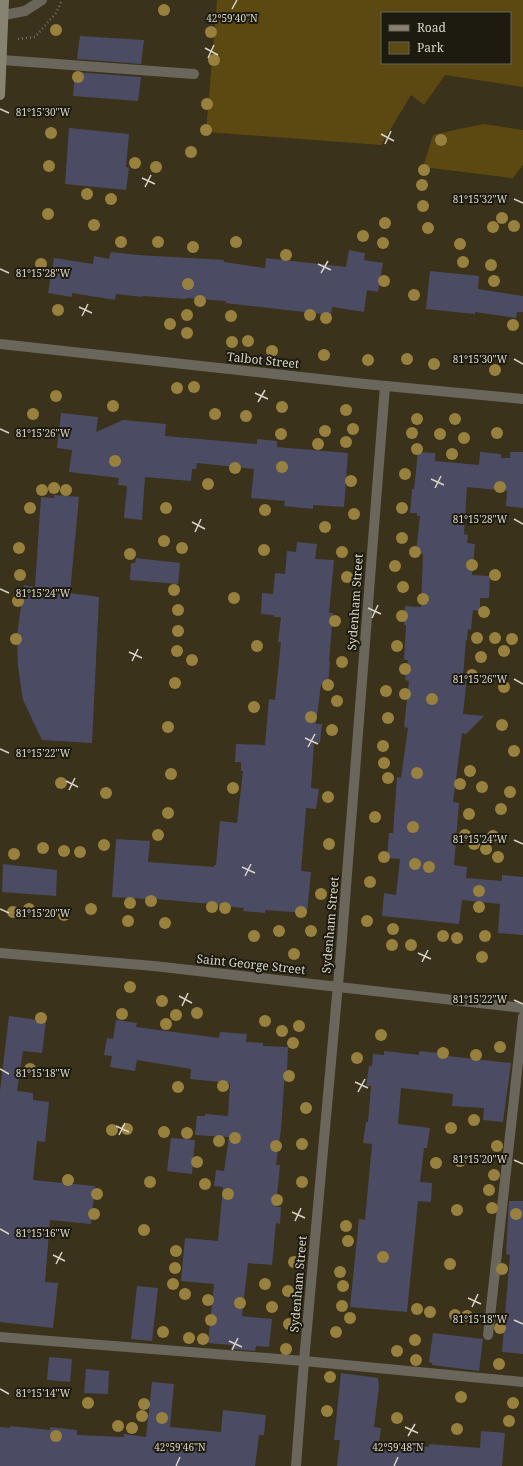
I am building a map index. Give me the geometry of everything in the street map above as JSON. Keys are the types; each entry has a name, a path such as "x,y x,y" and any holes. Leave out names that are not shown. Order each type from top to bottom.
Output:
{"main road":[{"path":"0,95 4,0"}],"street":[{"path":"4,15 25,11 42,0"},
{"path":"2,60 194,74"},
{"name":"Talbot Street","path":"0,344 523,400"},
{"name":"Sydenham Street","path":"296,1466 338,986 385,386"},
{"name":"Saint George Street","path":"0,953 154,966 523,1008"},
{"path":"488,1335 523,1017"},
{"path":"0,1337 304,1361 523,1382"}],"path":[{"path":"3,40 35,37 56,13 62,0"}],"green space":[{"path":"217,0 523,0 523,87 445,75 424,105 411,95 381,145 206,132"},
{"path":"484,124 523,130 523,165 513,178 423,167 433,135"}],"building":[{"path":"80,36 144,40 141,64 77,59"},
{"path":"75,72 141,77 138,101 73,96"},
{"path":"69,128 129,134 126,167 129,168 126,190 65,184"},
{"path":"349,250 365,253 364,260 383,263 378,292 367,290 364,312 332,307 331,315 225,303 226,301 142,297 116,294 115,300 72,293 72,297 48,293 54,258 93,264 94,256 109,259 111,252 224,260 224,262 265,268 266,258 346,267"},
{"path":"430,271 479,276 478,289 523,296 523,312 517,312 516,318 475,312 475,314 426,309"},
{"path":"61,413 98,417 96,432 123,420 166,424 165,436 257,444 257,439 277,441 277,447 348,453 344,507 313,505 313,509 284,506 285,501 251,498 254,469 197,463 196,469 192,469 191,481 145,477 142,520 124,518 127,486 118,485 119,478 69,472 72,450 57,448"},
{"path":"418,452 435,453 435,461 479,465 480,452 501,454 501,458 510,458 510,452 523,452 523,508 506,506 507,491 467,487 464,534 468,535 467,543 475,544 472,575 490,576 489,598 480,598 480,611 473,610 471,630 468,629 463,677 467,677 463,714 484,716 466,734 462,733 453,802 459,803 454,865 467,867 466,878 502,881 502,875 523,877 523,935 498,933 500,904 462,900 459,924 382,916 384,893 396,895 400,859 387,858 389,833 393,833 397,777 401,778 408,728 404,727 409,681 405,680 408,660 404,660 406,625 404,625 405,606 421,607 423,554 416,553 420,516 417,516 417,513 410,513"},
{"path":"54,495 79,497 70,593 99,597 92,743 42,740 23,700 18,667 17,636 24,585 35,587 41,497 54,498"},
{"path":"297,542 317,544 315,559 334,560 329,613 333,613 328,685 321,684 316,724 322,724 320,743 314,742 311,788 319,789 316,809 306,808 301,871 311,872 307,913 265,910 265,913 243,911 244,908 211,904 146,898 112,897 116,839 150,841 148,862 214,867 214,865 216,865 220,821 237,823 243,771 241,771 241,762 235,762 236,744 265,745 269,699 275,700 281,642 278,642 281,617 261,614 262,593 273,594 275,573 285,574 287,551 296,552"},
{"path":"136,558 180,563 178,584 130,580 131,563 135,563"},
{"path":"3,864 57,870 56,896 2,892"},
{"path":"9,1016 46,1021 42,1053 23,1051 17,1091 33,1093 33,1100 49,1102 45,1142 37,1141 33,1180 95,1186 91,1224 50,1220 45,1282 58,1283 53,1328 0,1322 0,1091"},
{"path":"116,1020 137,1023 136,1027 219,1038 220,1032 247,1034 246,1042 263,1043 263,1046 288,1047 287,1071 285,1071 281,1129 276,1165 280,1165 276,1207 281,1207 280,1224 276,1223 272,1265 248,1263 242,1316 272,1319 269,1347 256,1346 255,1351 231,1349 232,1345 208,1343 214,1284 181,1281 185,1238 218,1241 223,1187 214,1186 216,1170 224,1171 229,1137 195,1135 197,1116 205,1116 205,1114 228,1116 230,1083 190,1079 191,1069 137,1060 135,1071 110,1067 112,1056 104,1055 107,1038 113,1039"},
{"path":"384,1051 419,1055 419,1051 439,1053 439,1055 511,1063 503,1122 483,1120 484,1108 452,1106 453,1094 401,1088 398,1124 430,1128 427,1148 424,1148 420,1182 432,1183 431,1202 418,1201 407,1312 350,1307 359,1219 365,1220 372,1144 363,1143 366,1122 368,1122 371,1086 366,1086 369,1066 372,1066 373,1054 384,1055"},
{"path":"171,1138 195,1140 192,1174 167,1171"},
{"path":"509,1201 523,1201 523,1354 502,1352 510,1255 506,1254"},
{"path":"137,1286 158,1288 152,1341 131,1339"},
{"path":"433,1333 483,1339 479,1371 432,1365 432,1363 429,1362"},
{"path":"49,1357 72,1359 70,1382 47,1380"},
{"path":"86,1369 109,1371 108,1394 84,1393"},
{"path":"341,1373 378,1378 379,1387 374,1427 381,1428 379,1443 429,1447 429,1444 480,1448 481,1431 505,1433 502,1466 337,1466 340,1440 334,1440"},
{"path":"152,1382 174,1384 170,1427 221,1432 223,1410 266,1415 264,1435 259,1435 255,1466 0,1466 0,1427 10,1428 10,1426 50,1430 50,1427 77,1430 77,1435 124,1437 124,1434 146,1437"}]}
